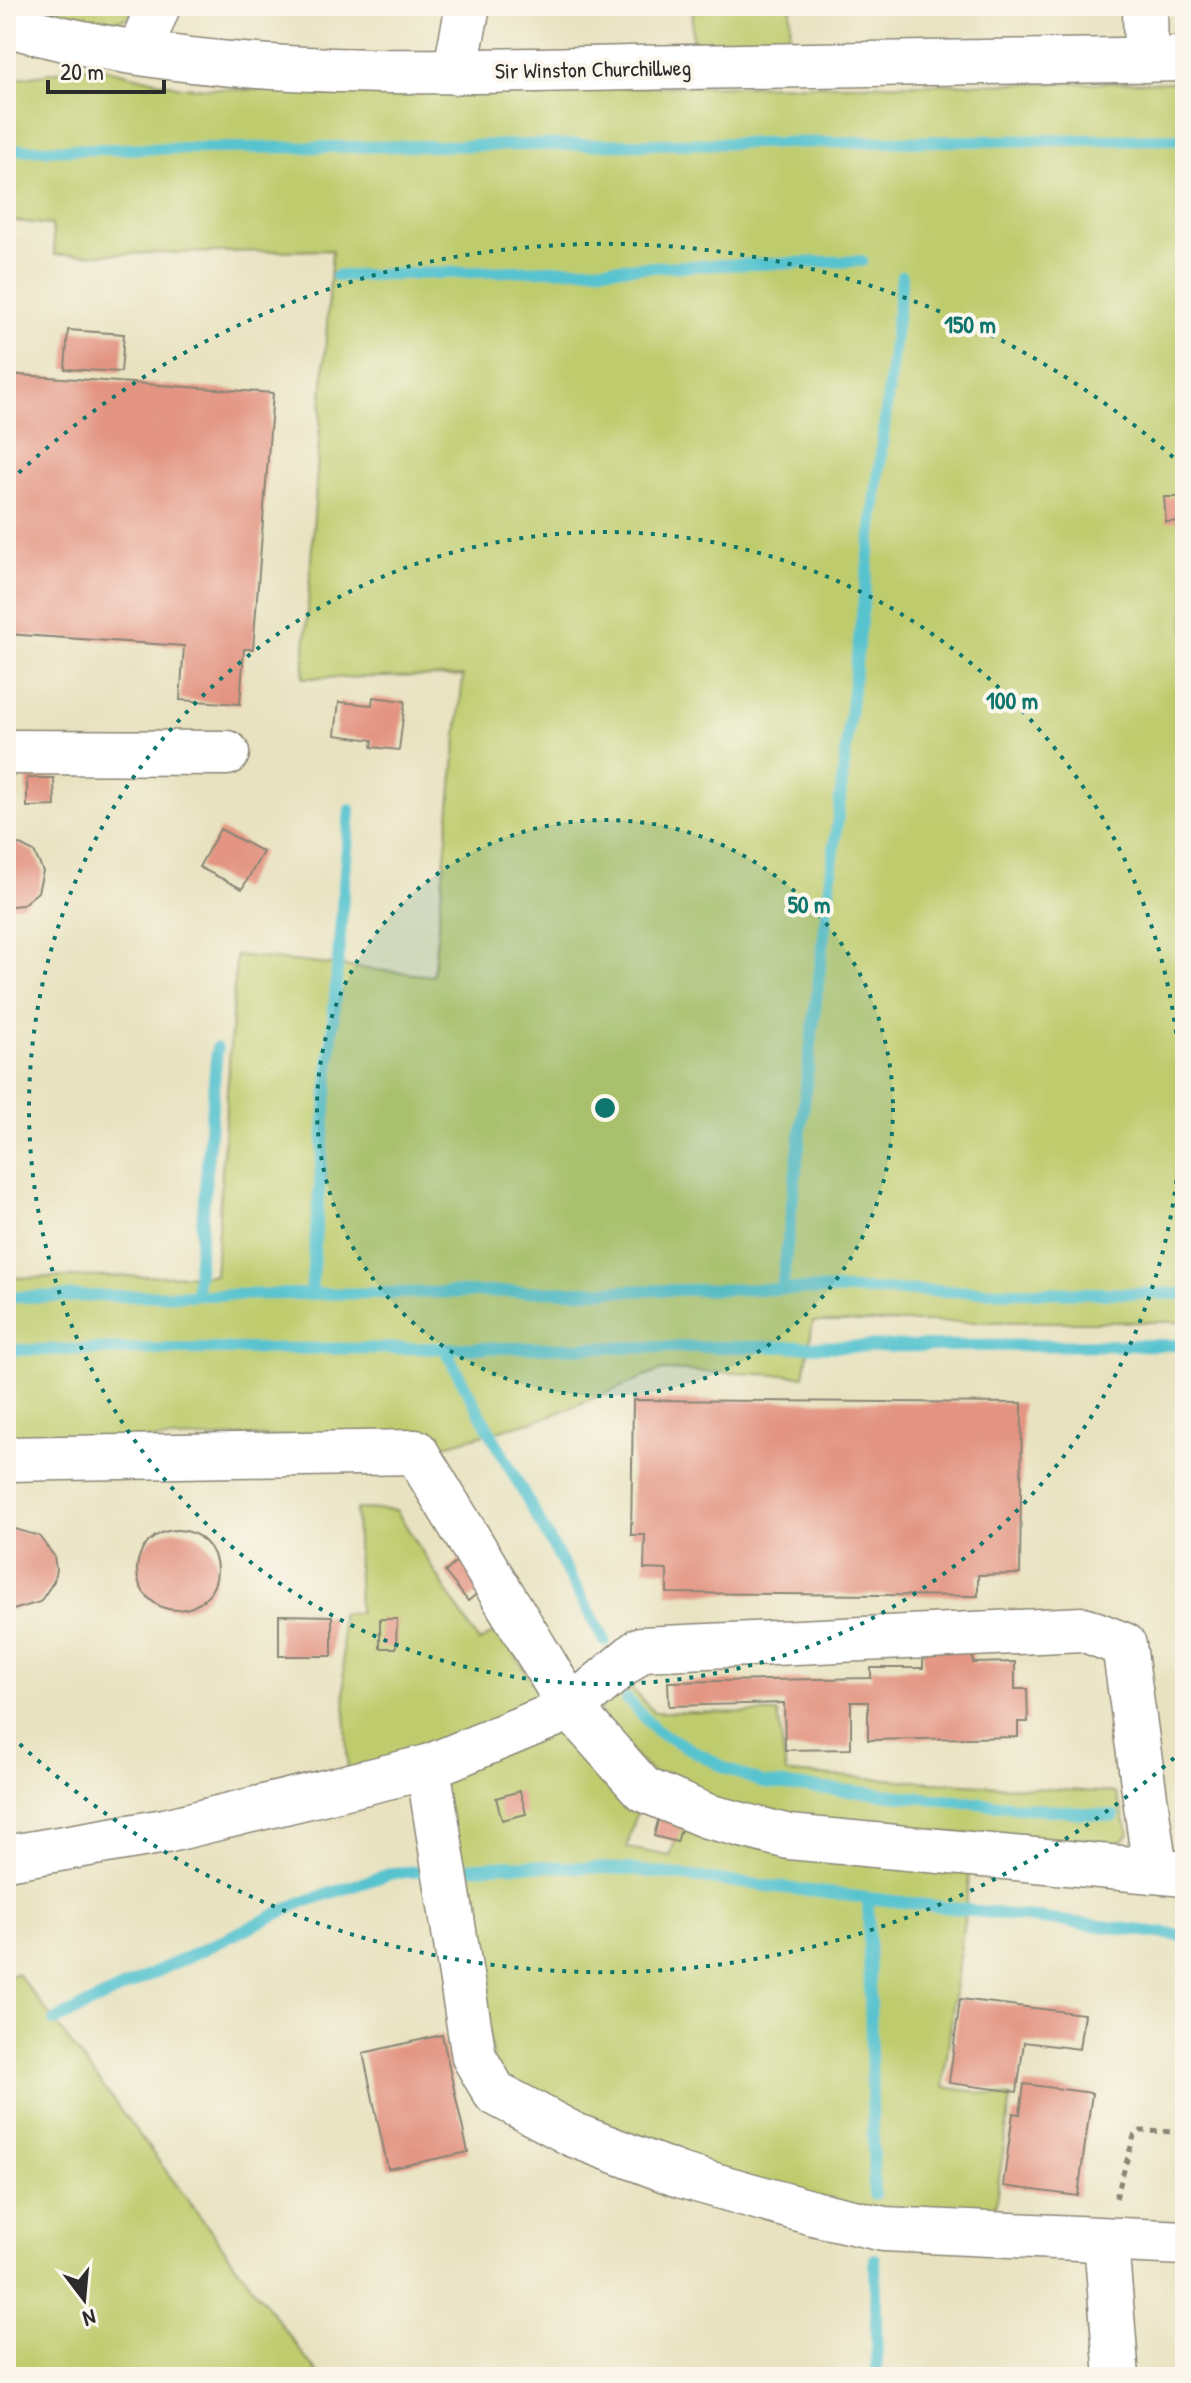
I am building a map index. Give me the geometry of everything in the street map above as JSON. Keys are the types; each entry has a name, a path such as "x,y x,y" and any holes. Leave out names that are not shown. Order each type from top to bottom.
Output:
{"street":[{"path":"140,51 158,6"},
{"path":"455,72 468,6"},
{"path":"1145,6 1166,60"},
{"name":"Sir Winston Churchillweg","path":"20,36 242,67 455,72 1166,60"},
{"path":"6,752 227,753"},
{"path":"6,1459 416,1452 571,1708 643,1789 707,1816 789,1837 1170,1872 1124,1645 1083,1629 641,1649 571,1708 428,1767 165,1831 6,1858"},
{"path":"428,1767 474,2057 495,2093 574,2135 679,2175 884,2229 1106,2242 1185,2243"},
{"path":"1106,2242 1117,2377"}],"path":[{"path":"1106,2242 1132,2138 1141,2131 1185,2132"}],"green space":[{"path":"30,6 137,6 129,16 103,22 72,18"},
{"path":"693,6 791,6 790,43 692,42"},
{"path":"94,66 181,87 247,90 1185,82 1185,1322 813,1322 804,1376 662,1370 545,1418 445,1445 283,1436 6,1443 6,1278 215,1275 236,955 433,976 463,676 303,678 332,250 55,255 52,225 6,220 6,80"},
{"path":"356,1509 396,1510 479,1642 498,1630 548,1704 348,1774 341,1614 359,1613"},
{"path":"627,1684 654,1712 778,1713 786,1773 1116,1793 1129,1834 1116,1847 836,1823 726,1805 656,1776 605,1730 600,1706"},
{"path":"556,1721 592,1768 638,1807 627,1848 670,1856 681,1824 970,1871 943,2087 1011,2097 992,2227 815,2207 499,2088 435,1771"},
{"path":"17,1973 320,2377 6,2377 6,1978"}],"building":[{"path":"68,330 124,334 121,372 65,369"},
{"path":"6,374 273,393 253,649 244,649 240,704 180,700 184,646 6,634"},
{"path":"1164,497 1185,497 1185,521 1166,522"},
{"path":"373,697 405,701 399,750 372,747 373,740 335,735 339,702 372,705"},
{"path":"27,778 54,778 55,806 27,807"},
{"path":"220,829 263,852 242,889 199,867"},
{"path":"6,842 16,843 34,852 43,871 38,892 22,905 6,906"},
{"path":"633,1400 1022,1403 1020,1574 978,1575 978,1596 667,1593 667,1570 644,1569 645,1535 631,1535"},
{"path":"15,1529 39,1536 54,1556 56,1569 54,1581 40,1602 13,1610 6,1608 6,1530"},
{"path":"177,1530 192,1533 205,1542 214,1555 217,1570 214,1585 205,1598 192,1607 177,1610 162,1607 149,1598 140,1585 137,1570 140,1555 149,1542 162,1533"},
{"path":"461,1558 485,1587 468,1601 445,1572"},
{"path":"279,1615 332,1616 332,1656 279,1656"},
{"path":"380,1619 397,1619 396,1648 380,1648"},
{"path":"973,1648 973,1663 1015,1662 1015,1689 1027,1689 1028,1722 1018,1722 1018,1737 868,1740 868,1702 851,1702 851,1749 785,1750 784,1703 669,1706 668,1682 871,1678 871,1668 923,1668 923,1649"},
{"path":"520,1791 526,1814 502,1820 496,1798"},
{"path":"660,1813 684,1819 677,1842 654,1836"},
{"path":"960,1999 1084,2014 1079,2049 1024,2042 1017,2092 949,2083"},
{"path":"442,2035 468,2152 388,2169 363,2053"},
{"path":"1024,2084 1092,2093 1078,2196 1003,2186 1013,2113 1020,2114"}],"waterway":[{"path":"6,150 1185,139"},
{"path":"337,276 862,261"},
{"path":"902,276 782,1289 1185,1294"},
{"path":"311,1293 350,810"},
{"path":"196,1294 217,1048"},
{"path":"6,1297 782,1289"},
{"path":"6,1350 1185,1345"},
{"path":"444,1348 605,1641"},
{"path":"627,1699 657,1731 727,1769 763,1783 1114,1816"},
{"path":"1180,1825 1185,1825"},
{"path":"54,2021 300,1903 393,1873 509,1865 626,1869 1185,1936"},
{"path":"868,1900 874,2194"},
{"path":"875,2259 877,2377"}]}
